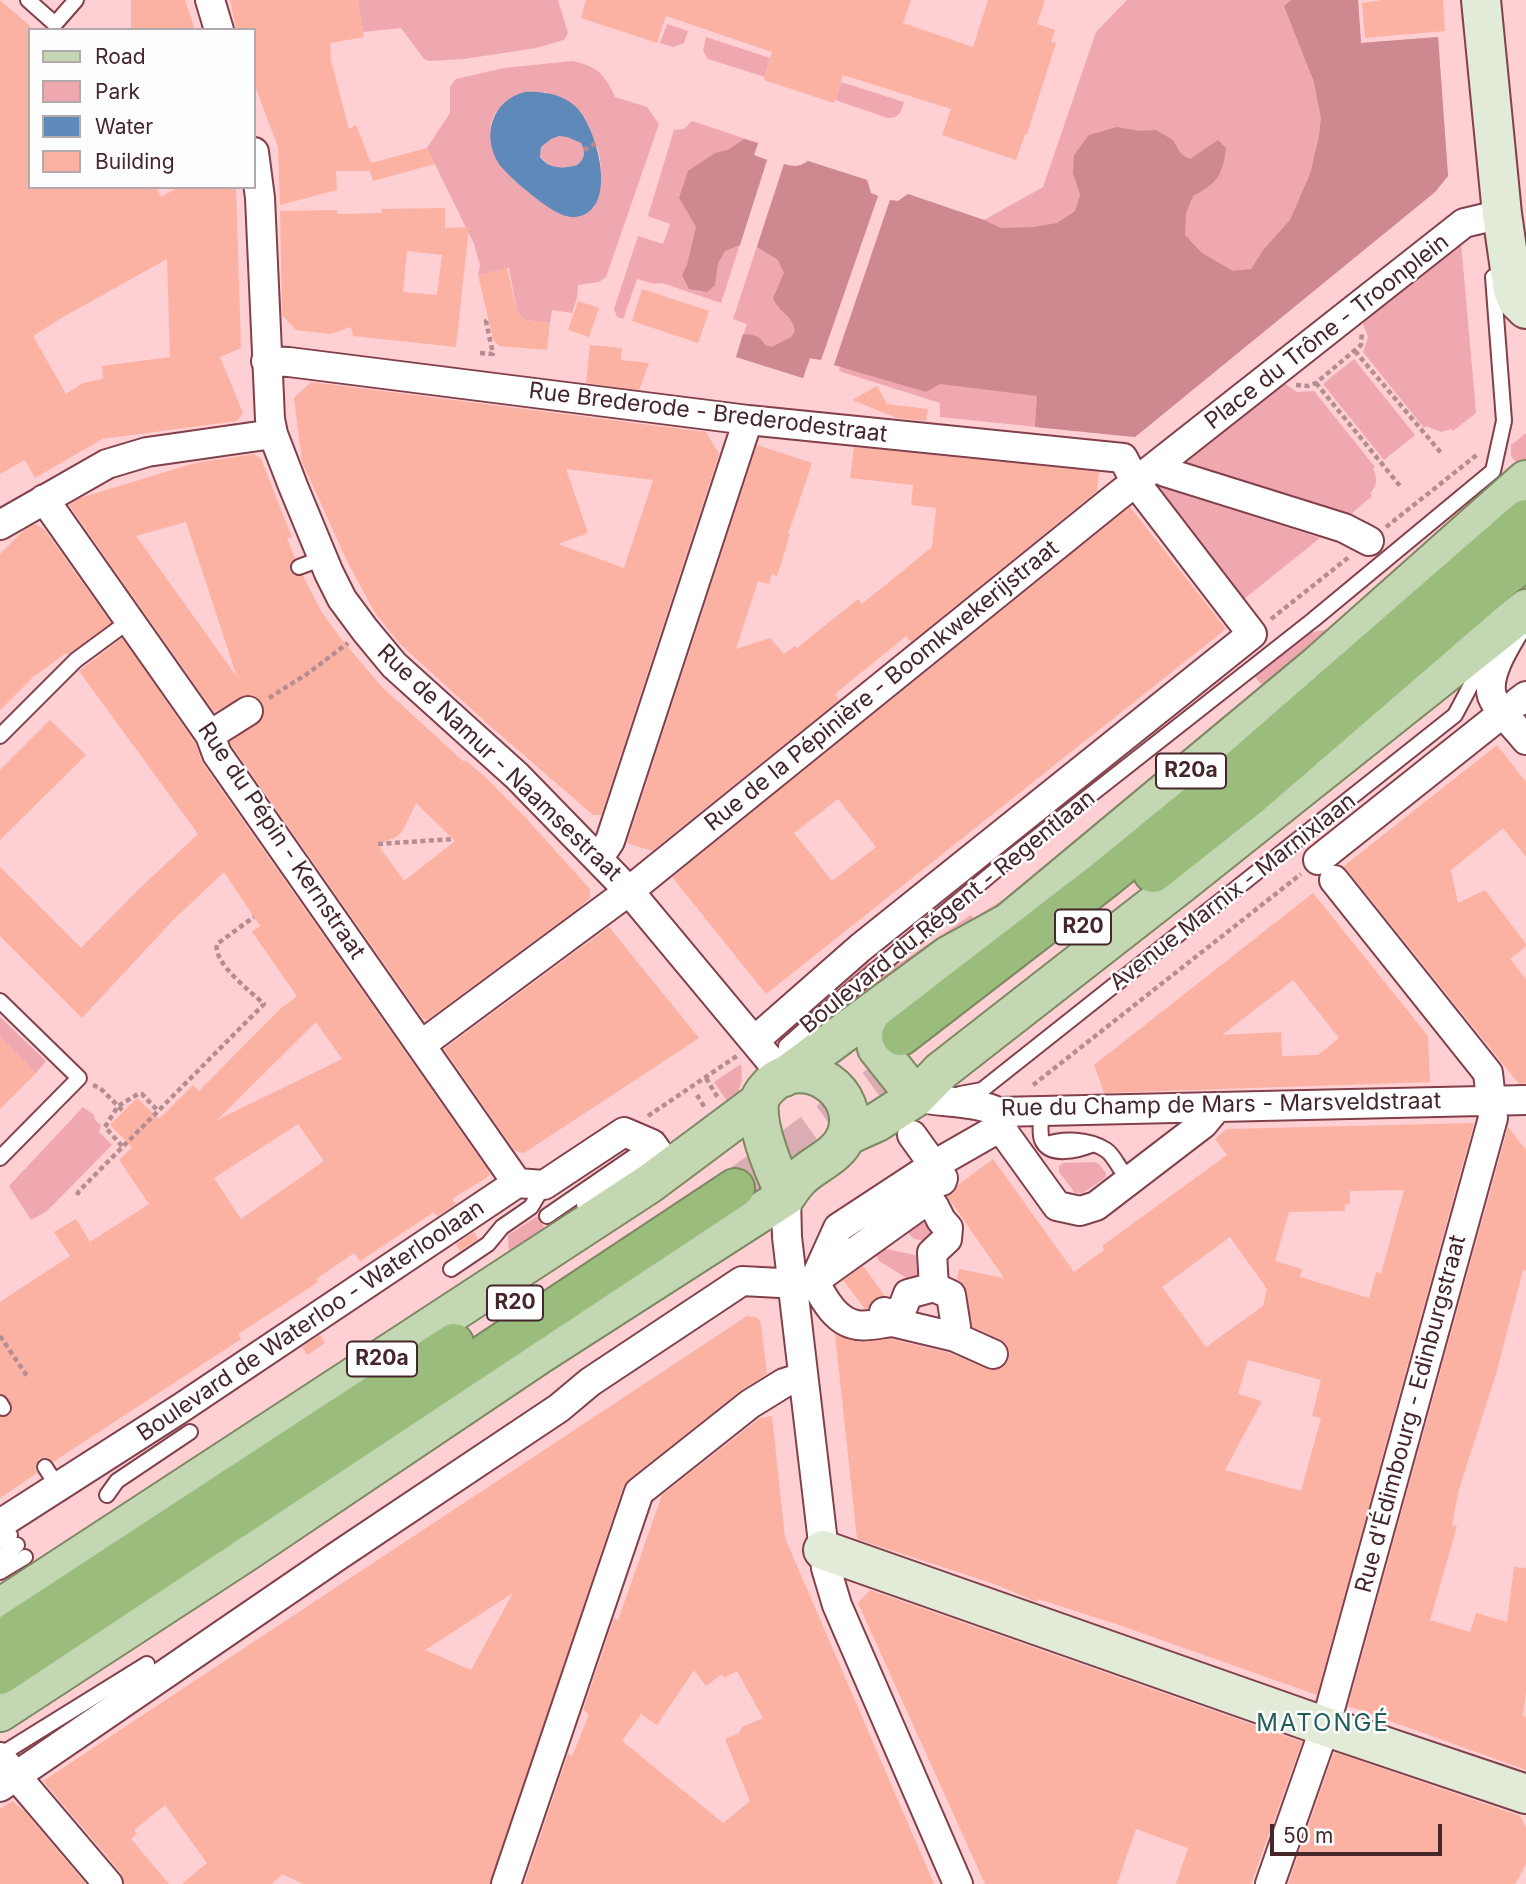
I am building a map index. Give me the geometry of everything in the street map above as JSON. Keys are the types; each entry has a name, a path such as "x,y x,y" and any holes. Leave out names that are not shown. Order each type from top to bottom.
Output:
{"highway":[{"name":"R20","path":"1237,789 1526,519"},
{"name":"R20","path":"909,1046 1519,564"},
{"name":"R20","path":"0,1675 311,1453 731,1175"},
{"name":"R20","path":"0,1640 311,1453"}],"main road":[{"name":"Boulevard du Régent - Regentlaan","path":"772,1089 948,956 1008,923 1318,665 1526,480"},
{"name":"Avenue Marnix - Marnixlaan","path":"845,1136 877,1122 916,1097 940,1071 1519,615"},
{"path":"1178,886 1318,665"},
{"path":"1125,828 1348,751"},
{"path":"916,1097 877,1048 876,1033 882,1024 1008,923"},
{"path":"0,1712 255,1546 836,1152 848,1128 847,1109 833,1086 811,1073 802,1073 772,1089 760,1121 787,1184"},
{"name":"R20a","path":"0,1608 649,1184 660,1156 734,1123 772,1089"},
{"path":"182,1489 311,1453 540,1354"},
{"path":"311,1453 376,1363"}],"street":[{"path":"210,0 218,28"},
{"path":"1481,0 1502,214 1513,290 1517,300 1526,309"},
{"name":"Rue de Namur - Naamsestraat","path":"256,167 260,198 266,361 273,434 311,563 394,665 517,776 629,891 746,1032 772,1089"},
{"name":"Place du Trône - Troonplein","path":"1136,483 1464,223 1502,214"},
{"name":"Rue Brederode - Brederodestraat","path":"266,361 748,420 1123,458 1136,483"},
{"path":"598,859 614,828 748,420"},
{"path":"0,525 107,464 147,452 273,434"},
{"path":"1159,465 1165,472 1344,528 1369,541"},
{"name":"Boulevard du Régent - Regentlaan","path":"746,1032 860,948 1252,634 1136,483"},
{"name":"Rue de la Pépinière - Boomkwekerijstraat","path":"421,1045 629,891 1136,483"},
{"name":"Rue du Pépin - Kernstraat","path":"44,499 210,735 217,754 421,1045 530,1184"},
{"path":"1519,615 1490,683 1493,698 1516,704 1526,740"},
{"name":"Avenue Marnix - Marnixlaan","path":"1326,870 1516,704"},
{"path":"210,735 257,705"},
{"name":"Rue d'Édimbourg - Edinburgstraat","path":"1270,1884 1325,1727 1493,1118 1488,1073 1326,870"},
{"name":"Rue du Champ de Mars - Marsveldstraat","path":"916,1097 937,1102 987,1106 1000,1125 1042,1111 1526,1100"},
{"path":"817,1300 838,1228 1000,1125 1057,1206 1080,1211 1096,1206 1203,1124 1217,1107"},
{"path":"624,1132 660,1156"},
{"name":"Boulevard de Waterloo - Waterloolaan","path":"10,1541 52,1477 181,1408 530,1184 624,1132"},
{"path":"817,1300 932,1201 943,1178 912,1135"},
{"path":"787,1184 786,1237 823,1550 837,1605 958,1884"},
{"path":"932,1201 940,1220 947,1228 947,1239 932,1252 934,1287"},
{"path":"108,1884 4,1769 317,1570 559,1408 590,1382 742,1281 817,1300 857,1325 894,1313 956,1332 993,1354"},
{"path":"894,1313 908,1294 934,1287 951,1295 956,1332"},
{"path":"506,1884 639,1492 750,1404 784,1384 803,1377"},
{"path":"823,1550 1155,1674 1526,1794"}],"lane":[{"path":"28,0 55,24 76,0"},
{"name":"Boulevard du Régent - Regentlaan","path":"772,1089 786,1046 804,1030 1013,856 1312,620 1493,471 1504,421 1492,257 1502,214"},
{"name":"Avenue Marnix - Marnixlaan","path":"916,1097 982,1090 1444,724 1455,715 1472,682 1519,615"},
{"path":"0,736 76,660 128,621"},
{"path":"0,1001 79,1078 0,1158"},
{"path":"1042,1111 1041,1136 1045,1145 1057,1140 1078,1140 1106,1150 1120,1168"},
{"path":"550,1220 660,1156"},
{"path":"451,1269 488,1244 502,1227 531,1207 530,1184"},
{"path":"107,1494 117,1481 190,1432"},
{"path":"0,1557 10,1541"},
{"path":"0,1572 10,1541"},
{"path":"4,1769 147,1664"}],"path":[{"path":"584,150 596,143"},
{"path":"480,353 493,354 486,321 488,320"},
{"path":"1400,486 1316,383 1355,351 1442,454"},
{"path":"257,705 307,674 365,630"},
{"path":"378,844 453,839"},
{"path":"1000,1125 1326,870"},
{"path":"77,1195 122,1146 264,1004 219,960 215,949 217,944 254,917"},
{"path":"624,1132 699,1083 746,1032"},
{"path":"106,1094 123,1111"},
{"path":"122,1146 105,1126 118,1106 142,1094 158,1111"},
{"path":"0,1336 27,1376"}],"green space":[{"path":"358,0 558,0 568,33 564,40 536,48 464,59 429,61 424,59 401,28 363,32"},
{"path":"1127,0 1358,0 1361,43 1438,37 1448,176 1435,192 1135,437 940,417 940,403 839,371 840,366 834,365 890,200 898,201 908,194 984,220 1043,187 1096,32"},
{"path":"667,24 688,31 684,43 673,47 660,43"},
{"path":"706,37 770,58 765,77 708,59 703,51"},
{"path":"572,61 588,66 604,77 615,97 647,107 659,124 606,277 599,282 578,285 572,313 552,310 550,323 525,320 517,311 509,268 478,275 480,265 474,244 427,148 450,113 450,87 456,79 504,68","holes":["525,92 546,92 596,144 601,177 599,195 593,209 559,214 516,182 507,173 494,151 491,126 497,111"]},
{"path":"841,82 904,102 901,111 897,116 888,118 835,100"},
{"path":"692,121 758,143 754,155 767,160 721,303 662,283 654,284 637,279 623,319 617,317 614,309 638,236 663,244 670,224 648,216 674,130 684,129"},
{"path":"559,136 581,143 584,155 577,165 557,167 540,156 541,147"},
{"path":"808,161 867,180 871,193 878,196 821,360 810,358 803,378 736,357 747,324 733,319 784,164 797,166"},
{"path":"1461,242 1476,413 1453,431 1451,429 1441,432 1426,426 1424,428 1363,352 1368,337 1362,321"},
{"path":"1354,359 1415,435 1384,460 1323,384"},
{"path":"1284,383 1297,392 1314,391 1375,467 1373,469 1376,482 1370,494 1372,496 1350,515 1185,463"},
{"path":"1526,433 1526,459 1516,462 1511,456 1511,445"},
{"path":"1157,486 1320,538 1244,599"},
{"path":"1330,629 1333,633 1266,688 1269,693 1050,875 1023,894 932,947 823,1024 805,1004 859,958 883,968 897,965 971,915 973,918 1019,890 1265,689 1244,663 1275,639"},
{"path":"0,1017 46,1061 36,1073 0,1037"},
{"path":"741,1064 740,1086 731,1107 714,1082"},
{"path":"83,1107 94,1115 101,1125 99,1132 112,1145 47,1211 31,1220 9,1186"},
{"path":"1094,1162 1106,1173 1105,1178 1083,1193 1075,1193 1059,1172 1059,1166 1063,1163"},
{"path":"538,1216 548,1233 509,1258 508,1235"},
{"path":"916,1222 941,1227 941,1238 913,1238 908,1230"},
{"path":"882,1248 919,1256 923,1275 908,1279 879,1261 876,1254"}],"shaded area":[{"path":"1291,0 1358,0 1361,43 1438,37 1448,176 1435,192 1135,437 1035,427 1037,396 940,384 926,392 834,365 890,200 898,201 908,194 1001,228 1057,223 1075,211 1080,195 1073,173 1074,155 1089,135 1117,127 1139,131 1156,130 1173,140 1181,154 1190,159 1218,140 1226,148 1223,166 1217,178 1193,196 1186,213 1185,235 1202,253 1233,271 1251,269 1264,249 1290,220 1310,174 1319,136 1321,118 1314,82 1284,6"},
{"path":"744,139 758,143 754,155 767,160 740,245 725,251 718,263 715,285 707,292 689,289 682,275 696,227 679,198 688,171 715,153 728,150"},
{"path":"808,161 867,180 871,193 878,196 821,360 810,358 803,378 736,357 743,334 756,336 765,345 772,347 791,337 795,331 791,321 773,298 784,273 778,260 757,247 784,164 797,166"}],"water":[{"path":"525,92 552,94 570,102 582,115 595,143 601,176 596,204 587,213 574,217 566,216 550,208 530,194 499,164 491,142 493,120 504,103","holes":["567,137 583,146 580,163 557,167 540,157 541,147 551,139"]}],"building":[{"path":"0,0 30,26 28,189 157,189 161,197 175,189 236,189 241,348 220,357 243,413 237,421 102,439 35,478 25,460 0,474","holes":["167,259 170,357 102,366 103,379 83,383 66,394 33,336"]},
{"path":"131,0 185,0 194,28 131,28"},
{"path":"230,0 358,0 364,37 330,43 331,61 349,129 356,125 371,163 427,148 435,164 373,181 370,171 336,171 337,190 280,205 278,147 256,88 256,28 236,28"},
{"path":"586,0 911,0 903,23 973,47 988,0 1045,0 1037,24 1055,30 1051,42 1056,43 1016,160 942,135 951,109 843,75 834,103 764,80 772,52 666,16 657,43 581,18"},
{"path":"1382,0 1443,0 1445,31 1365,38 1362,3"},
{"path":"445,208 445,228 469,227 456,347 353,336 351,327 330,334 296,330 282,315 280,211 337,210 337,214 382,213 381,209","holes":["407,251 442,255 437,295 403,292"]},
{"path":"507,268 517,311 525,320 550,323 547,350 499,346 493,339 478,275"},
{"path":"642,289 709,311 698,343 632,321"},
{"path":"578,301 599,308 589,337 568,330"},
{"path":"590,345 622,348 621,360 649,363 639,390 586,383"},
{"path":"311,382 706,432 719,454 601,815 593,815 489,725 400,644 375,613 348,563 302,462 294,398","holes":["566,469 653,480 624,568 558,544 588,533"]},
{"path":"877,386 887,404 928,409 926,421 897,418 852,400"},
{"path":"757,445 812,463 777,576 772,574 769,584 758,581 736,649 770,638 784,654 795,646 797,648 858,599 862,604 932,547 936,508 911,505 913,485 850,478 854,447 1099,472 1097,491 911,642 906,636 835,694 839,700 652,851 627,843"},
{"path":"254,454 261,459 292,537 287,538 295,558 290,565 290,571 297,576 303,576 321,611 342,640 382,687 464,762 465,760 483,775 590,889 590,898 580,907 427,1020 423,1019 232,746 230,742 262,719 262,702 255,696 247,695 214,712 69,505 80,498 195,463","holes":["186,522 237,677 136,536","416,803 455,841 404,881 378,845 398,836"]},
{"path":"1130,507 1226,629 766,994 672,877","holes":["838,799 876,847 832,881 794,833"]},
{"path":"35,524 44,529 111,623 33,677 0,710 0,554 22,532"},
{"path":"122,638 195,743 203,764 489,1172 489,1176 452,1199 456,1204 437,1216 434,1212 360,1261 354,1253 316,1279 318,1282 238,1334 241,1339 53,1462 45,1457 39,1459 35,1467 37,1473 0,1498 0,1417 8,1416 13,1409 8,1398 0,1393 0,1302 70,1256 54,1232 76,1219 90,1242 149,1204 119,1160 132,1147 110,1125 137,1098 159,1119 193,1085 199,1091 279,1010 297,996 252,932 260,926 224,872 173,920 82,1018 0,936 0,867 81,948 198,834 79,671","holes":["316,1022 342,1059 217,1120","298,1124 324,1161 241,1219 214,1178"]},
{"path":"50,720 86,755 0,840 0,770"},
{"path":"1497,745 1526,782 1526,857 1503,828 1451,870 1458,903 1485,890 1526,944 1510,959 1526,979 1526,1083 1519,1084 1344,866"},
{"path":"1313,893 1428,1036 1430,1082 1104,1093 1094,1065","holes":["1293,980 1339,1038 1318,1055 1282,1056 1281,1032 1222,1035"]},
{"path":"609,927 699,1038 524,1153 515,1151 444,1049"},
{"path":"0,1037 36,1073 0,1109"},
{"path":"1474,1123 1317,1695 1122,1626 1038,1599 1037,1602 997,1585 857,1539 835,1334 859,1342 891,1339 950,1353 987,1369 1003,1367 1008,1361 1010,1353 1007,1345 1000,1339 972,1327 967,1292 957,1279 959,1269 1004,1278 947,1196 993,1159 1074,1272 1104,1250 1102,1246 1227,1155 1215,1139 1227,1129","holes":["1404,1190 1381,1274 1376,1272 1369,1298 1300,1277 1302,1269 1275,1261 1289,1212 1345,1211 1345,1205 1350,1204 1350,1191","1230,1237 1267,1289 1263,1306 1206,1347 1162,1287","1248,1360 1321,1380 1312,1416 1321,1418 1301,1491 1225,1470 1262,1401 1238,1394"]},
{"path":"1508,1127 1526,1150 1526,1271 1523,1270 1496,1374 1459,1489 1452,1525 1457,1526 1430,1620 1470,1632 1476,1613 1507,1622 1514,1567 1526,1568 1526,1692 1523,1716 1526,1717 1526,1770 1348,1706"},
{"path":"474,1232 478,1239 460,1251 456,1244"},
{"path":"863,1266 885,1296 874,1299 868,1309 865,1309 843,1280"},
{"path":"747,1316 758,1318 767,1374 740,1391 629,1479 623,1487 490,1884 303,1884 282,1874 272,1884 182,1884 207,1863 165,1805 134,1830 137,1834 131,1839 169,1884 124,1884 121,1873 43,1781","holes":["513,1593 471,1670 425,1650"]},
{"path":"320,1335 325,1343 307,1355 302,1347"},
{"path":"772,1416 785,1538 934,1884 524,1884 568,1754 572,1756 589,1715 583,1710 614,1618 618,1620 662,1495 760,1418","holes":["694,1670 706,1686 722,1674 724,1678 737,1671 763,1718 742,1727 739,1733 725,1739 750,1801 723,1823 622,1741 641,1714 657,1725"]},
{"path":"870,1590 1302,1742 1251,1884 1176,1884 1188,1848 1136,1829 1117,1884 985,1884 858,1603"},
{"path":"1334,1752 1520,1816 1526,1827 1526,1864 1515,1884 1288,1884"},
{"path":"12,1801 24,1811 86,1884 0,1884 0,1809"}],"tunnel":[{"path":"735,1188 917,1057"}],"district":[{"name":"MATONGÉ","path":"1323,1724"}]}
